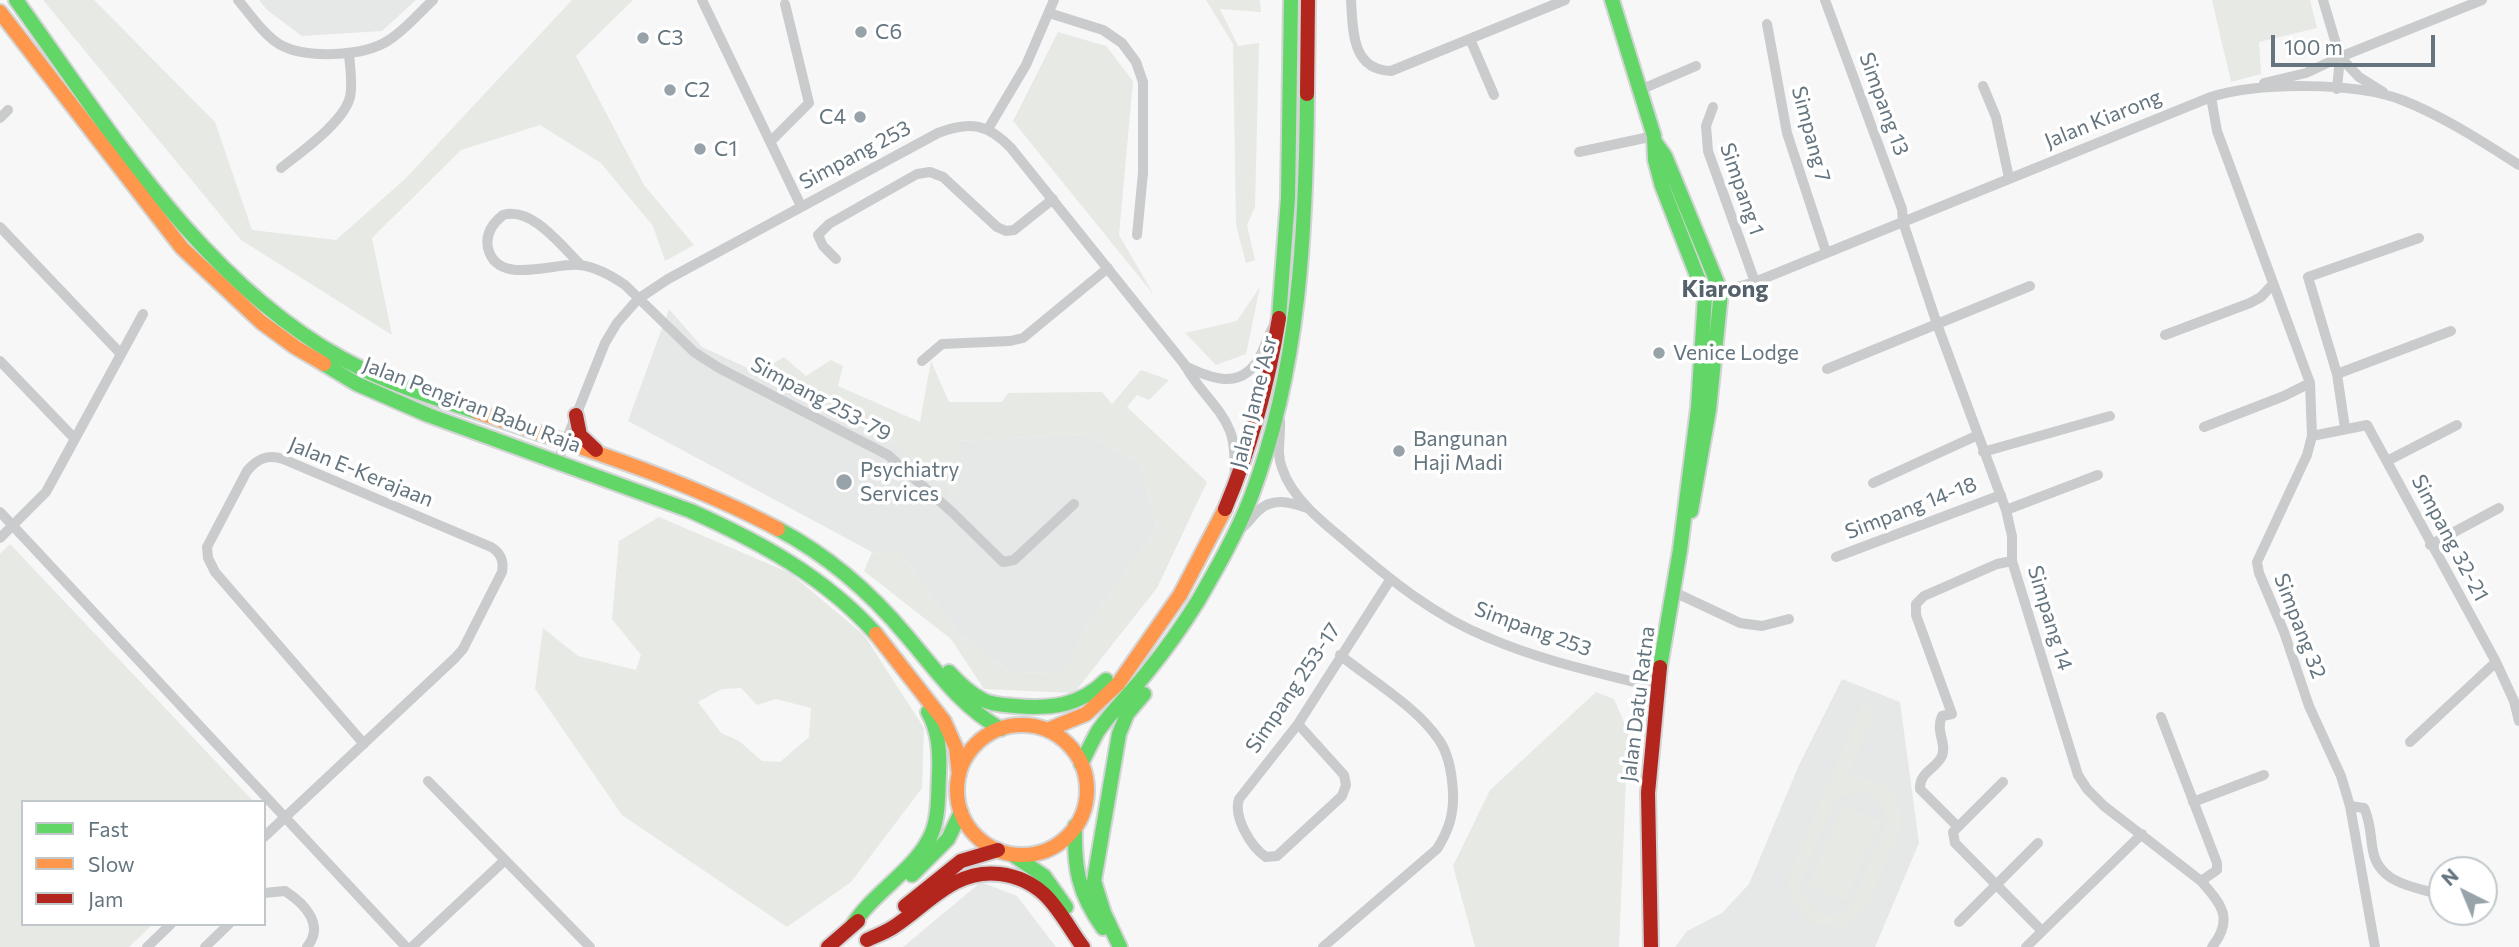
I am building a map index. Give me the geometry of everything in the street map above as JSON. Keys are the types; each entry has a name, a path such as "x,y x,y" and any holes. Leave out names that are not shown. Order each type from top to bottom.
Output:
{"main road":[{"name":"Jalan Pengiran Babu Raja","path":"16,0 144,175 196,238 226,270 299,332 344,360 389,380 696,490 784,532 834,566 897,624 962,703 973,713 1001,729"},
{"name":"Jalan Jame 'Asr","path":"1047,730 1074,721 1093,710 1120,680 1154,635 1204,554 1235,483 1261,403 1279,317 1288,152 1291,0"},
{"name":"Jalan Jame 'Asr","path":"1081,764 1103,724 1157,660 1220,562 1259,473 1277,414 1289,362 1299,297 1306,152 1308,0"},
{"name":"Jalan Datu Ratna","path":"1612,0 1654,138 1655,160 1662,186 1705,296 1698,408 1674,592 1657,688 1648,793 1651,947"},
{"name":"Jalan Pengiran Babu Raja","path":"0,12 182,248 269,328 327,368 381,395 732,528 824,582 887,643 949,729 956,747 959,775"},
{"path":"0,24 27,58 50,78"},
{"name":"Jalan Datu Ratna","path":"1654,138 1665,156 1721,292 1709,410 1696,493 1680,550"},
{"path":"576,415 580,435 608,458"},
{"path":"897,624 914,631 956,680 976,696 990,703 1034,708 1063,707 1085,699 1097,691 1137,644 1154,635"},
{"path":"852,926 870,898 925,847 935,823 938,804 939,735 931,717 891,657 887,643"},
{"path":"1119,947 1096,892 1094,869 1119,734 1127,714 1155,679 1157,660"},
{"path":"863,944 947,871 972,857 1004,852 1022,855 1046,850 1067,836 1075,826 1085,802 1087,789 1081,764 1068,744 1047,730 1024,725 1001,729 978,742 970,751 959,775 957,787 961,812 975,835 1004,852 1031,864 1041,872 1092,947"},
{"path":"828,947 947,843 961,812"},
{"path":"1075,826 1076,877 1080,888 1088,907 1119,947"},
{"path":"863,944 893,928 947,885 962,877 986,873 1014,877 1040,891 1083,947"}],"street":[{"path":"238,0 278,43 300,51 349,54 387,42 433,0"},
{"path":"702,0 801,205"},
{"path":"1054,0 1026,65 988,129 1000,136 1053,199 1213,404 1231,432 1235,483"},
{"path":"1351,0 1355,44 1360,55 1379,71 1391,71 1565,0"},
{"name":"Simpang 13","path":"1825,0 1902,209 1903,222"},
{"path":"2323,0 2340,57 2337,89"},
{"path":"2245,88 2306,73 2482,0"},
{"path":"771,141 810,103 785,4"},
{"path":"1049,13 1103,30 1122,43 1136,62 1143,82 1143,173 1137,235"},
{"name":"Simpang 7","path":"1767,24 1787,133 1826,252"},
{"path":"1470,39 1494,95"},
{"path":"1438,53 1442,65"},
{"path":"282,168 312,142 346,106 351,92 349,54"},
{"path":"2340,57 2359,77 2387,95"},
{"path":"1640,90 1696,66"},
{"path":"1983,86 1996,117 2009,178"},
{"name":"Jalan Kiarong","path":"1705,296 1755,282 2211,97 2245,88 2285,86 2387,95 2451,123 2519,164"},
{"name":"Simpang 32","path":"2211,97 2217,131 2310,383 2312,436 2307,455 2257,562 2259,573 2284,632 2309,706 2341,776 2350,806 2375,947"},
{"name":"Simpang 1","path":"1713,107 1706,126 1708,151 1755,282"},
{"path":"0,118 8,110"},
{"name":"Simpang 253","path":"557,463 605,343 617,323 638,299 668,279 801,205 938,133 972,125 988,129"},
{"path":"1579,152 1654,138"},
{"path":"836,259 823,247 818,234 829,224 917,174 930,172 943,177 997,227 1006,231 1014,230 1053,199"},
{"path":"581,265 524,214 503,215 491,228 488,238 491,256 504,268 512,270 581,265 612,276 638,299"},
{"name":"Simpang 14","path":"1903,222 1937,324 2006,510 2012,536 2012,561 2078,775 2087,789 2104,806 2201,881 2223,909 2222,934 2212,947"},
{"path":"0,227 120,353"},
{"path":"2312,436 2346,428 2337,374 2308,277 2419,238"},
{"path":"922,361 942,344 1023,338 1108,268"},
{"path":"2165,335 2250,303 2261,297 2273,284"},
{"path":"1827,369 2030,286"},
{"name":"Simpang 253-79","path":"638,299 694,352 719,368 876,448 899,463 1003,562 1014,560 1074,503"},
{"path":"0,538 46,492 143,314"},
{"path":"1185,365 1213,379 1238,377 1257,362 1279,317"},
{"path":"2337,374 2451,331"},
{"path":"0,361 75,439"},
{"path":"2204,427 2310,383"},
{"name":"Simpang 253","path":"1277,414 1280,421 1279,451 1282,471 1308,508 1390,580 1443,614 1489,638 1657,688"},
{"path":"1983,452 2110,416"},
{"name":"Simpang 32-21","path":"2346,428 2367,425 2430,545 2517,699 2519,722"},
{"path":"2387,461 2457,425"},
{"path":"1872,483 1978,435"},
{"name":"Jalan E-Kerajaan","path":"275,457 491,547 502,558 502,572 463,649 364,744 215,572 208,558 209,540 247,471 260,459 275,457"},
{"path":"2006,510 2098,475"},
{"name":"Simpang 14-18","path":"1836,557 2001,495"},
{"path":"1234,533 1265,505 1281,501 1308,508"},
{"path":"2430,545 2499,508"},
{"path":"0,512 406,947"},
{"path":"1958,827 1920,789 1920,782 1941,758 1943,746 1938,725 1942,716 1952,714 1916,615 1916,604 1924,596 1973,574 2012,561"},
{"name":"Simpang 253-17","path":"1297,724 1344,775 1346,785 1342,796 1277,856 1266,857 1254,847 1236,806 1243,792 1297,724 1339,655 1390,580"},
{"path":"1674,592 1740,623 1762,626 1789,619"},
{"path":"1323,947 1437,849 1447,835 1453,807 1451,774 1440,740 1413,712 1339,655"},
{"path":"2410,742 2496,662"},
{"path":"2161,717 2217,863 2217,870 2201,881"},
{"path":"266,835 364,744"},
{"path":"2193,802 2264,775"},
{"path":"428,781 590,947"},
{"path":"2003,782 1953,832 1955,843 2042,932"},
{"path":"2350,806 2364,808 2370,825 2376,863 2385,875 2428,891"},
{"path":"2026,947 2142,834"},
{"path":"1959,922 2038,843"},
{"path":"412,947 505,860"},
{"path":"266,893 285,891 313,919 315,932 307,947"},
{"path":"147,947 169,926"},
{"path":"205,947 227,926"}],"shaded area":[{"path":"43,0 94,0 215,122 252,230 336,240 405,179 572,0 633,0 576,56 644,185 694,245 665,261 653,226 601,163 540,125 461,150 372,238 392,335 241,240"},
{"path":"259,0 416,0 382,31 302,36 267,10"},
{"path":"1206,0 1260,0 1261,12 1220,9 1238,46 1259,43 1255,207 1247,225 1255,260 1246,263 1236,225 1233,44"},
{"path":"2212,0 2310,0 2317,28 2259,42 2261,74 2231,82"},
{"path":"1058,32 1106,46 1133,81 1119,235 1154,295 1013,121"},
{"path":"1260,287 1246,354 1216,365 1185,333 1237,321"},
{"name":"Psychiatry Services","path":"669,309 702,347 856,418 900,446 925,469 943,459 957,494 958,441 1087,434 1141,464 1157,529 1087,625 1063,673 1011,672 958,634 902,554 872,552 628,421"},
{"path":"784,357 806,376 831,360 843,366 838,386 920,422 931,361 949,402 1002,402 1008,393 1102,392 1112,404 1141,370 1169,380 1149,400 1137,395 1127,407 1207,482 1157,588 1074,693 984,689 951,639 864,571 872,552 902,554 958,634 1011,672 1062,673 1087,625 1157,529 1141,464 1087,434 959,441 957,495 948,495 943,459 925,469 900,446 856,418 771,379 767,367"},
{"path":"659,517 790,573 864,635 924,728 922,788 851,882 787,927 622,815 535,689 543,628 578,656 636,670 641,655 612,619 619,541","holes":["741,688 757,705 776,699 811,708 809,737 780,762 762,761 739,741 721,733 698,702 722,689"]},
{"path":"10,544 252,800 21,800 21,926 151,926 129,947 0,947 0,554"},
{"path":"1842,679 1900,702 1919,843 1875,947 1675,947 1687,931 1722,913 1749,884 1799,765"},
{"path":"1596,692 1614,699 1628,732 1619,947 1475,947 1453,866 1490,790"},
{"path":"1862,703 1877,709 1847,777 1870,780 1888,788 1898,804 1902,827 1865,912 1841,928 1816,924 1805,918 1795,906 1789,892 1788,877","holes":["1863,793 1880,804 1887,820 1850,907 1842,912 1824,914 1815,910 1803,894 1806,870 1836,801 1846,795"]},
{"path":"1843,805 1881,821 1846,901 1808,886"},
{"path":"981,882 1017,896 1056,947 903,947"}],"traffic: fast":[{"path":"16,0 161,198 201,245 245,288 292,326 343,359 392,382 477,412"},
{"path":"1279,318 1288,198 1291,0"},
{"path":"1612,0 1654,136 1655,160 1662,186 1705,296 1698,408 1680,550 1660,667"},
{"path":"1081,764 1098,731 1156,662 1192,610 1226,550 1251,497 1280,399 1290,349 1302,248 1307,94"},
{"path":"1655,142 1665,156 1721,292 1709,410 1691,511"},
{"path":"324,364 357,384 428,415 691,511 717,523 813,578 876,634"},
{"path":"778,529 831,563 863,590 961,698 973,710 1001,729"},
{"path":"949,672 964,688 983,700 1028,707 1064,704 1086,695 1106,680"},
{"path":"1120,947 1104,913 1094,881 1119,734 1127,714 1144,694"},
{"path":"852,926 861,913 916,858 932,833 938,804 939,758 937,735 928,712"},
{"path":"912,875 948,839 961,812"},
{"path":"1075,826 1075,855 1079,880 1088,903 1103,928"},
{"path":"1013,855 1044,876 1066,907"}],"traffic: slow":[{"path":"0,12 182,248 261,322 324,364"},
{"path":"477,412 667,479 778,529"},
{"path":"1047,730 1086,714 1118,684 1180,595 1225,509"},
{"path":"876,634 944,721 956,748 959,775"},
{"path":"1022,725 1047,730 1068,744 1082,765 1087,790 1082,815 1068,836 1047,850 1022,855 997,850 976,836 962,815 957,790 962,765 976,744 997,730 1022,725"}],"traffic: jam":[{"path":"1307,94 1308,0"},
{"path":"1225,509 1258,415 1279,318"},
{"path":"576,415 580,435 596,450"},
{"path":"1651,947 1648,793 1660,667"},
{"path":"905,906 961,861 998,850"},
{"path":"867,940 892,928 955,883 969,877 1000,874 1024,881 1044,894 1083,947"},
{"path":"828,947 858,921"}],"place":[{"name":"C6","path":"861,32"},
{"name":"C3","path":"643,38"},
{"name":"C2","path":"670,90"},
{"name":"C4","path":"860,117"},
{"name":"C1","path":"700,149"},
{"name":"Venice Lodge","path":"1659,353"},
{"name":"Bangunan Haji Madi","path":"1399,451"},
{"name":"Psychiatry Services","path":"844,482"}],"district":[{"name":"Kiarong","path":"1725,289"}]}
